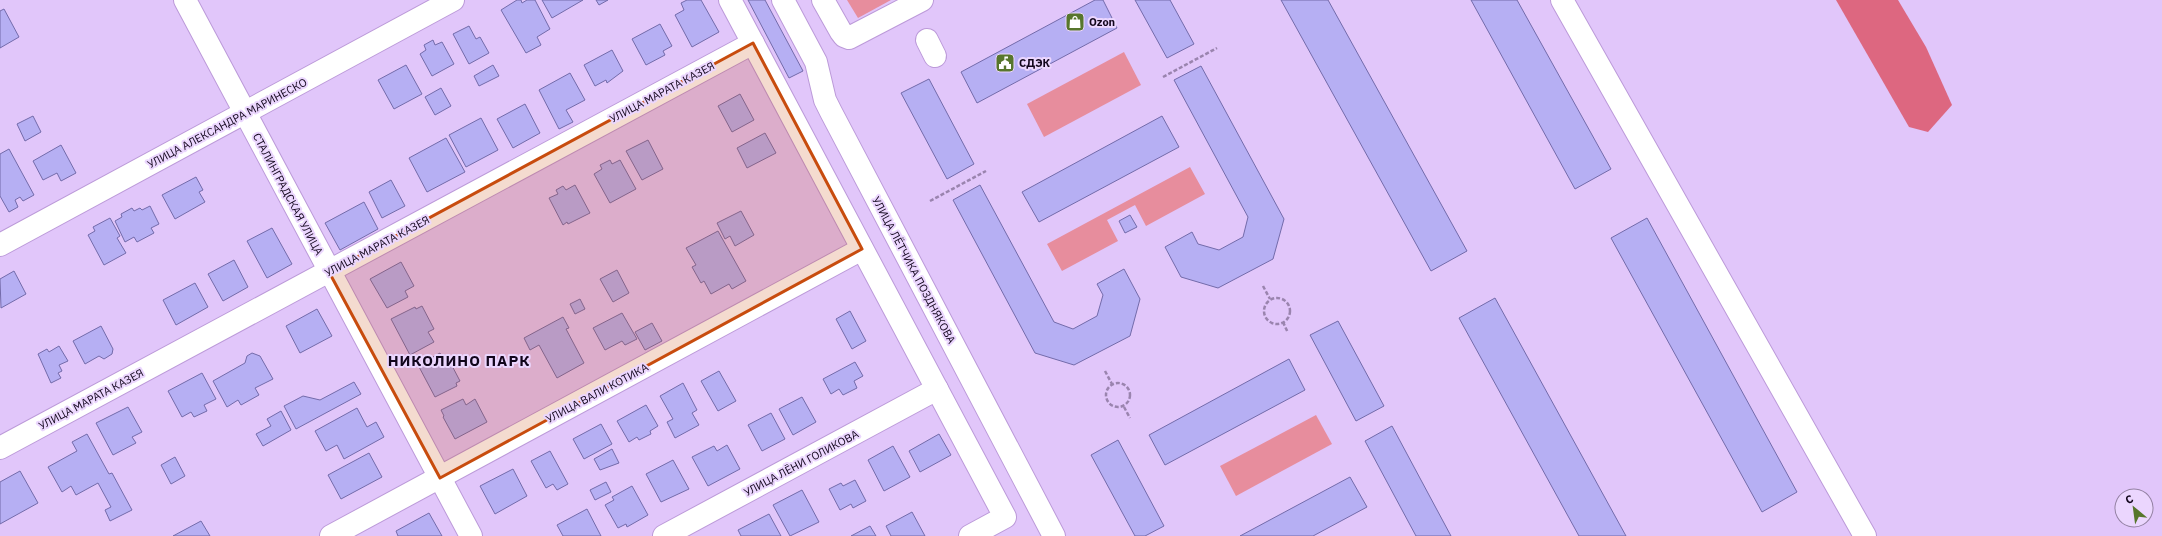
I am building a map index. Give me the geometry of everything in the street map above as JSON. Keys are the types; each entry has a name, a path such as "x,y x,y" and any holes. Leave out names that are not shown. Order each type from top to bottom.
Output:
{"street":[{"name":"СТАЛИНГРАДСКАЯ УЛИЦА","path":"185,0 471,536"},
{"name":"УЛИЦА АЛЕКСАНДРА МАРИНЕСКО","path":"0,245 453,0"},
{"path":"730,0 1005,517 970,536"},
{"name":"УЛИЦА ЛЁТЧИКА ПОЗДНЯКОВА","path":"783,0 816,62 825,100 830,112 1054,536"},
{"path":"823,0 841,32 844,36 849,38 922,0"},
{"path":"1562,0 1865,536"},
{"name":"УЛИЦА МАРАТА КАЗЕЯ","path":"0,448 753,43"},
{"name":"УЛИЦА ВАЛИ КОТИКА","path":"331,536 862,249"},
{"name":"УЛИЦА ЛЁНИ ГОЛИКОВА","path":"664,536 937,389"}],"path":[{"path":"1163,77 1217,48"},
{"path":"930,200 986,171"},
{"path":"1263,286 1270,299"},
{"path":"1276,298 1286,302 1289,313 1283,322 1277,324 1267,320 1264,308 1270,299 1276,298"},
{"path":"1283,322 1288,333"},
{"path":"1105,371 1112,384"},
{"path":"1112,384 1123,384 1130,392 1129,403 1124,407 1113,407 1109,404 1106,393 1112,384"},
{"path":"1124,407 1130,418"}],"highlighted area":[{"path":"753,43 862,249 440,478 329,272"}],"shaded area":[{"path":"847,0 891,0 858,18"},
{"path":"1836,0 1898,0 1926,47 1952,105 1928,132 1909,127"},
{"path":"1124,52 1141,85 1044,137 1027,104"},
{"path":"1190,167 1205,194 1146,226 1135,205 1107,220 1118,241 1062,271 1047,244"},
{"path":"1316,415 1332,444 1236,496 1220,466"}],"building":[{"path":"517,0 521,0 522,3 527,0 535,0 550,29 537,37 541,45 526,53 501,10"},
{"path":"542,0 583,0 552,18"},
{"path":"596,0 608,0 599,5"},
{"path":"687,0 701,0 719,32 692,47 675,15 684,10 681,3"},
{"path":"748,0 765,0 803,71 789,78"},
{"path":"1095,0 1103,0 1117,28 977,103 961,72"},
{"path":"1135,0 1170,0 1194,44 1167,58"},
{"path":"1281,0 1328,0 1467,251 1431,271"},
{"path":"1471,0 1517,0 1611,169 1575,189"},
{"path":"4,9 19,37 0,48 0,11"},
{"path":"660,24 672,46 663,51 665,55 646,65 632,39"},
{"path":"469,26 476,39 480,37 489,53 469,64 453,34"},
{"path":"433,40 435,45 442,42 454,64 432,76 420,54 426,50 424,45"},
{"path":"612,50 623,71 607,83 606,80 595,86 584,65"},
{"path":"406,65 422,94 394,109 378,80"},
{"path":"493,65 499,76 479,86 474,76"},
{"path":"1201,66 1284,219 1273,259 1218,288 1181,277 1165,247 1192,232 1198,244 1219,250 1243,237 1248,217 1174,80"},
{"path":"570,73 585,100 566,110 573,122 559,129 539,90"},
{"path":"929,79 974,164 947,179 901,93"},
{"path":"441,88 451,106 435,115 425,97"},
{"path":"740,94 754,120 732,132 718,106"},
{"path":"525,104 540,133 513,148 497,119"},
{"path":"33,116 41,132 25,141 17,124"},
{"path":"1162,116 1179,147 1039,222 1022,192"},
{"path":"481,118 498,150 466,167 449,135"},
{"path":"765,133 776,153 747,168 737,148"},
{"path":"446,138 465,172 427,192 409,158"},
{"path":"648,140 663,169 642,180 626,151"},
{"path":"61,145 76,173 61,181 57,173 43,180 33,161"},
{"path":"9,149 34,195 23,201 20,197 15,200 18,207 9,212 0,196 0,154"},
{"path":"610,160 612,164 620,160 636,189 610,203 594,174 602,169 600,165"},
{"path":"196,177 203,190 199,192 205,202 175,219 162,195"},
{"path":"391,180 405,206 382,218 369,192"},
{"path":"575,185 590,213 563,225 549,198 558,194 556,190 563,186 566,190"},
{"path":"980,185 1054,322 1073,329 1097,316 1103,295 1097,284 1124,269 1140,299 1130,336 1074,365 1035,353 953,200"},
{"path":"364,202 378,229 340,250 325,223"},
{"path":"150,206 159,224 151,228 154,233 137,242 134,237 125,242 115,221 122,217 121,214 132,208 134,211 140,208 142,210"},
{"path":"741,211 754,235 735,246 730,236 725,239 717,223"},
{"path":"1130,215 1137,227 1125,233 1119,221"},
{"path":"110,218 120,236 117,238 126,253 104,265 88,235 95,231 93,227"},
{"path":"1647,218 1797,492 1762,512 1611,238"},
{"path":"272,228 292,264 267,278 247,241"},
{"path":"718,231 746,281 732,289 729,284 711,294 704,281 701,283 692,267 696,265 686,248"},
{"path":"234,260 248,287 223,301 208,274"},
{"path":"401,262 414,286 405,291 408,297 387,308 370,279"},
{"path":"617,270 629,293 613,302 600,279"},
{"path":"14,271 26,294 1,308 0,279"},
{"path":"195,283 208,307 176,325 163,300"},
{"path":"1495,298 1626,536 1579,536 1459,318"},
{"path":"580,299 585,309 575,314 570,304"},
{"path":"422,306 434,329 428,332 434,342 410,355 391,319 415,307 416,309"},
{"path":"317,309 332,336 300,353 286,326"},
{"path":"850,311 866,341 852,349 836,319"},
{"path":"622,313 637,339 625,345 622,341 605,350 593,328"},
{"path":"563,317 569,328 566,329 584,363 557,378 539,345 530,350 524,338"},
{"path":"1338,321 1384,406 1356,421 1310,335"},
{"path":"652,323 662,341 645,350 635,332"},
{"path":"101,326 113,349 112,354 104,359 99,356 85,364 73,341"},
{"path":"59,346 68,361 59,365 62,371 58,373 61,378 51,383 38,354 47,349 49,352"},
{"path":"252,353 260,356 273,379 255,388 259,395 241,405 238,400 227,407 213,381 245,363 247,356"},
{"path":"440,353 445,363 449,360 460,381 456,383 457,386 435,397 418,365"},
{"path":"1289,359 1305,390 1165,465 1149,435"},
{"path":"855,362 863,376 854,381 857,388 843,395 839,389 831,394 823,379"},
{"path":"719,371 736,401 718,411 701,381"},
{"path":"202,373 216,399 204,405 207,411 194,417 191,412 182,417 168,391"},
{"path":"354,382 361,394 296,429 284,406 303,396 320,400"},
{"path":"683,383 697,410 692,413 699,425 675,438 667,422 673,419 660,396"},
{"path":"802,397 816,422 793,435 779,409"},
{"path":"463,399 466,405 475,399 487,422 455,439 443,417 444,416 441,410"},
{"path":"646,405 658,426 650,431 651,434 639,440 637,437 629,442 617,421"},
{"path":"128,407 142,432 132,437 136,443 113,455 96,423"},
{"path":"357,408 367,427 376,422 384,437 344,459 337,445 326,451 315,431"},
{"path":"281,411 291,430 263,446 256,434 271,426 267,419"},
{"path":"771,413 785,439 762,451 748,425"},
{"path":"601,424 612,444 584,459 573,439"},
{"path":"1392,426 1451,536 1416,536 1365,441"},
{"path":"87,434 109,474 112,473 132,510 110,521 105,510 111,507 98,483 76,495 71,486 62,492 48,467 77,451 72,442"},
{"path":"939,434 951,455 920,472 909,451"},
{"path":"1118,440 1164,526 1145,536 1135,536 1091,455"},
{"path":"727,445 740,469 708,486 692,457 714,446 717,451"},
{"path":"893,446 910,477 884,491 868,460"},
{"path":"612,449 619,463 600,470 594,459"},
{"path":"550,451 568,484 557,490 553,484 546,488 531,461"},
{"path":"369,453 382,477 341,499 328,475"},
{"path":"175,457 185,476 171,484 161,465"},
{"path":"673,460 689,489 661,502 646,474"},
{"path":"513,469 527,496 495,514 480,486"},
{"path":"20,471 38,503 0,524 0,482"},
{"path":"1350,477 1367,507 1313,536 1240,536"},
{"path":"855,480 866,501 853,508 851,504 840,510 829,489 841,483 843,486"},
{"path":"606,482 611,492 595,500 590,490"},
{"path":"632,486 648,515 627,527 626,524 618,528 605,505 614,500 612,497"},
{"path":"802,490 819,522 790,536 773,505"},
{"path":"587,509 601,536 563,536 557,525"},
{"path":"912,512 925,536 891,536 886,526"},
{"path":"429,513 442,536 398,536 396,531"},
{"path":"769,514 781,536 741,536 738,530"},
{"path":"201,521 210,536 173,536"},
{"path":"870,526 876,536 851,536"}],"place":[{"name":"Ozon","path":"1075,22"},
{"name":"СДЭК","path":"1005,63"}],"district":[{"name":"НИКОЛИНО ПАРК","path":"459,360"}]}
